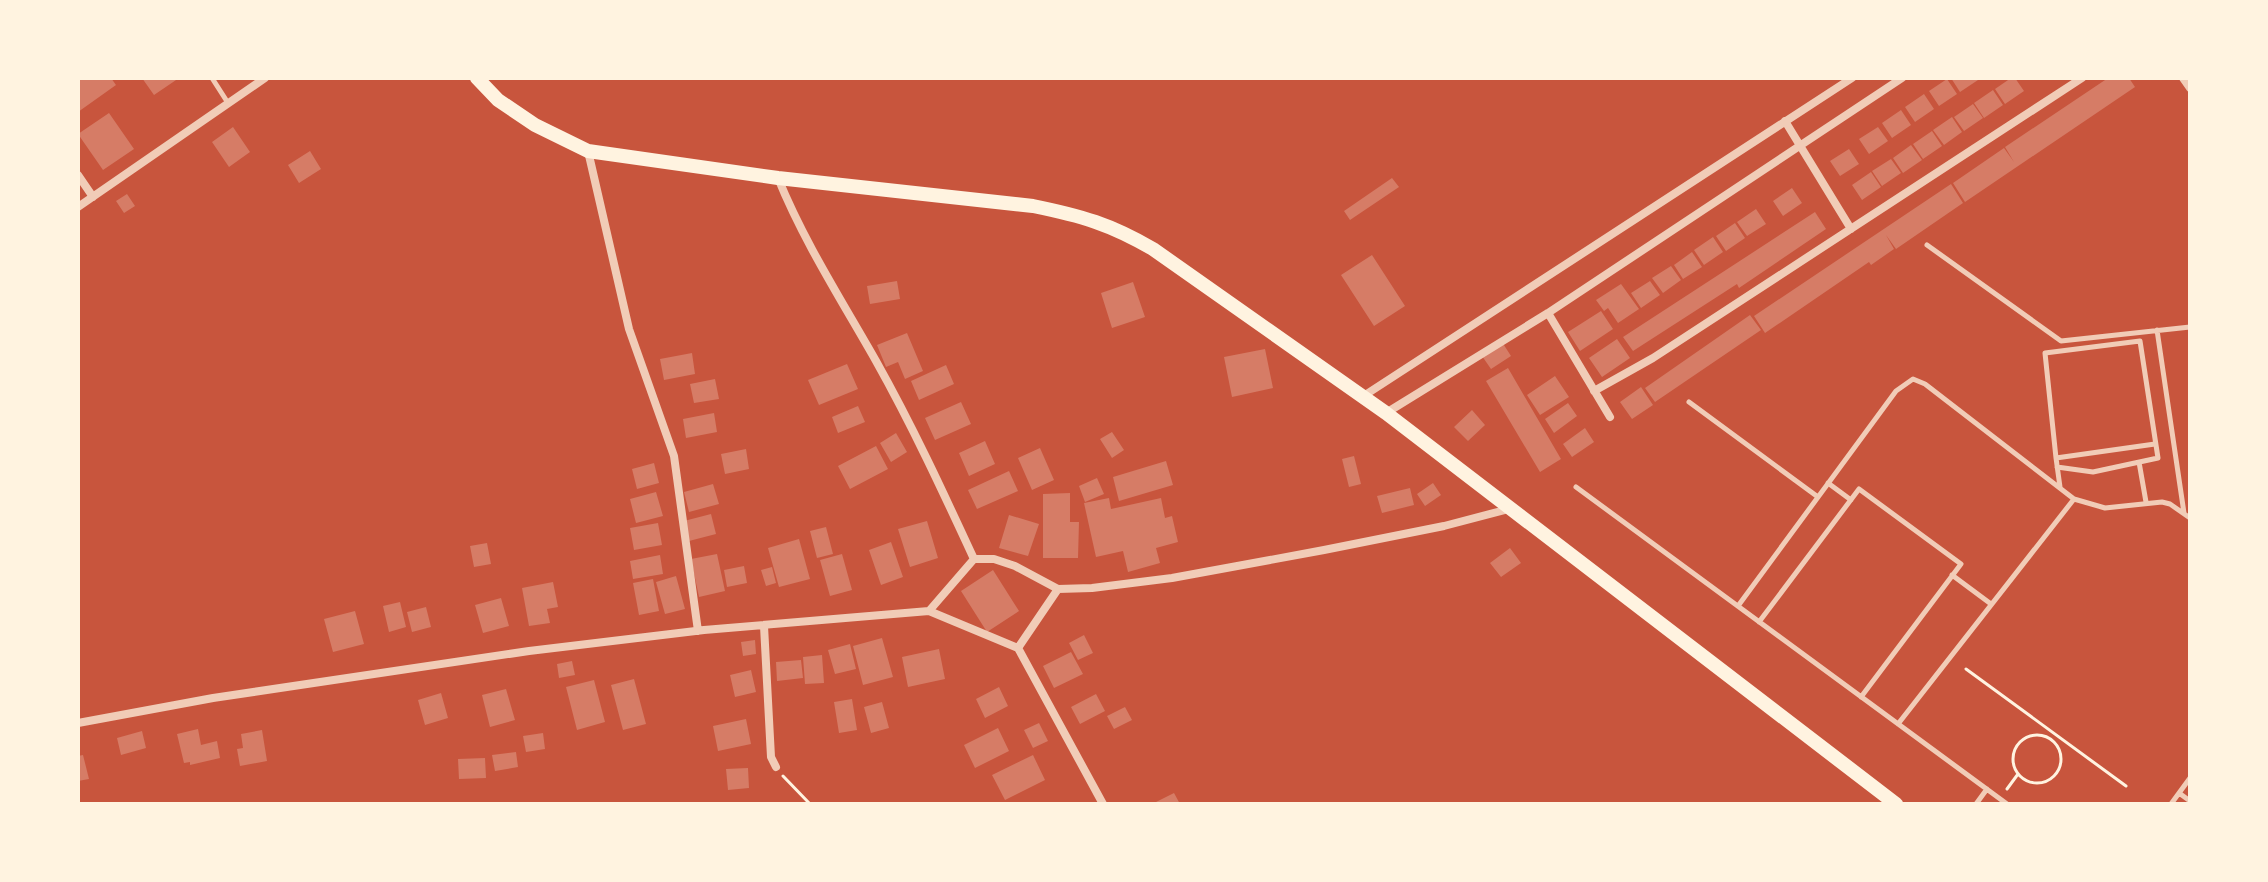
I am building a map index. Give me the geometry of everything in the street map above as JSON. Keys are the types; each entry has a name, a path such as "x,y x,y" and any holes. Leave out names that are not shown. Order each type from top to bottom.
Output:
{"main road":[{"path":"477,78 498,100 535,125 588,151 778,178 1033,206 1115,228 1153,249 1386,413 1896,804"}],"street":[{"path":"78,207 265,78"},
{"path":"1362,397 1852,78"},
{"path":"1386,413 1548,313 1902,78"},
{"path":"1594,391 1653,358 2082,78"},
{"path":"2183,78 2190,88"},
{"path":"1785,121 1851,229"},
{"path":"588,151 629,329 674,456 698,631"},
{"path":"78,175 93,197"},
{"path":"778,178 940,485 974,559"},
{"path":"1548,313 1610,417"},
{"path":"929,611 974,559 994,559 1015,566 1058,589 1092,588 1172,578 1399,535 1510,509"},
{"path":"1018,648 1058,589"},
{"path":"78,723 213,698 529,651 698,631 929,611 1018,648 1103,804"},
{"path":"764,626 771,757 776,767"}],"lane":[{"path":"212,78 228,104"},
{"path":"1927,245 2061,341 2190,327"},
{"path":"2157,330 2187,516"},
{"path":"2057,467 2093,472 2158,458 2140,341 2045,353 2056,458 2057,467 2060,488"},
{"path":"1738,606 1896,391 1913,379 1925,384 2074,499 2105,508 2146,502 2170,504 2187,516"},
{"path":"1689,402 1818,497"},
{"path":"2056,458 2155,444"},
{"path":"2139,462 2146,502"},
{"path":"1828,483 1851,500"},
{"path":"1576,487 2007,804"},
{"path":"1759,622 1859,489 1872,498 1961,564 1861,697"},
{"path":"1898,724 2074,499"},
{"path":"1952,575 1991,604"},
{"path":"2171,804 2190,778"},
{"path":"1976,804 1987,789"},
{"path":"2179,793 2190,801"}],"path":[{"path":"1966,669 2126,786"},
{"path":"2050,739 2053,734"},
{"path":"2029,737 2050,739 2061,759 2056,773 2037,783 2018,774 2013,760 2017,746 2029,737"},
{"path":"776,767 810,804"},
{"path":"2000,798 2018,774"}],"building":[{"path":"78,78 111,78 116,85 78,112"},
{"path":"142,78 179,78 154,95"},
{"path":"1951,78 1981,78 1960,92"},
{"path":"2015,78 2024,91 2005,104 1995,89"},
{"path":"2108,78 2129,78 2135,87 1965,202 1953,183 2004,148 2014,162 2005,147"},
{"path":"1947,79 1957,94 1939,106 1929,91"},
{"path":"1993,90 2003,105 1984,118 1974,103"},
{"path":"1924,94 1934,109 1915,122 1905,107"},
{"path":"1973,104 1983,118 1964,131 1954,117"},
{"path":"1901,110 1911,125 1892,138 1882,123"},
{"path":"109,113 134,149 103,170 78,134"},
{"path":"1952,117 1962,132 1944,145 1933,130"},
{"path":"233,127 250,152 229,167 212,142"},
{"path":"1878,127 1888,141 1869,154 1859,139"},
{"path":"1932,131 1942,146 1923,159 1913,144"},
{"path":"1911,145 1922,160 1903,173 1893,158"},
{"path":"1849,149 1859,164 1840,176 1830,161"},
{"path":"310,151 321,169 299,183 288,165"},
{"path":"1891,159 1901,173 1882,186 1872,171"},
{"path":"1871,172 1881,187 1862,200 1852,185"},
{"path":"1392,178 1399,187 1350,220 1344,211"},
{"path":"1951,184 1963,203 1896,249 1886,235 1894,249 1871,265 1869,262 1765,333 1754,316"},
{"path":"1792,188 1802,203 1783,216 1773,201"},
{"path":"127,194 135,206 124,213 116,201"},
{"path":"1756,209 1766,224 1747,236 1737,222"},
{"path":"1815,212 1826,229 1739,288 1737,284 1633,351 1623,337"},
{"path":"1735,223 1745,238 1726,251 1716,236"},
{"path":"1713,237 1723,252 1704,265 1694,250"},
{"path":"1692,252 1702,267 1683,279 1674,265"},
{"path":"1372,255 1405,306 1374,326 1341,275"},
{"path":"1671,266 1681,280 1663,293 1652,278"},
{"path":"897,281 900,299 870,304 867,286"},
{"path":"1650,281 1660,295 1641,308 1631,293"},
{"path":"1133,282 1145,317 1112,328 1101,293"},
{"path":"1621,284 1639,309 1618,323 1608,308 1604,311 1596,300"},
{"path":"1601,311 1613,329 1580,351 1568,332"},
{"path":"1750,315 1761,330 1655,402 1645,388"},
{"path":"907,333 923,371 905,379 898,362 886,367 877,345"},
{"path":"1617,339 1630,358 1602,377 1589,358"},
{"path":"1502,342 1511,356 1491,369 1482,356"},
{"path":"1265,349 1273,388 1232,397 1224,357"},
{"path":"692,353 695,374 664,380 660,359"},
{"path":"847,364 858,389 819,405 808,380"},
{"path":"946,365 954,384 919,400 911,381"},
{"path":"1508,368 1561,459 1540,472 1486,381"},
{"path":"1555,376 1569,397 1540,415 1527,395"},
{"path":"715,379 719,399 694,403 690,384"},
{"path":"1641,387 1653,405 1632,419 1620,402"},
{"path":"961,402 971,424 935,440 925,418"},
{"path":"1568,403 1577,416 1554,433 1545,419"},
{"path":"858,406 865,422 838,433 832,417"},
{"path":"1472,410 1485,425 1468,441 1454,427"},
{"path":"714,413 717,432 686,438 683,419"},
{"path":"1585,428 1594,442 1572,457 1563,444"},
{"path":"1112,432 1124,450 1112,458 1100,439"},
{"path":"896,433 907,452 891,462 880,443"},
{"path":"985,441 995,464 969,476 959,453"},
{"path":"876,446 888,469 850,489 838,466"},
{"path":"1040,448 1054,480 1032,490 1018,458"},
{"path":"746,449 749,469 725,474 721,454"},
{"path":"1354,456 1361,484 1349,487 1342,459"},
{"path":"1166,461 1173,485 1119,501 1113,477"},
{"path":"654,463 659,483 637,489 632,469"},
{"path":"1009,471 1018,491 977,509 968,490"},
{"path":"1097,478 1104,494 1085,502 1079,486"},
{"path":"1433,483 1441,495 1425,506 1417,494"},
{"path":"713,484 719,504 689,512 684,492"},
{"path":"1410,488 1414,505 1382,513 1377,496"},
{"path":"656,492 663,516 636,523 630,499"},
{"path":"1070,493 1070,522 1079,522 1078,558 1043,558 1043,494"},
{"path":"1109,498 1111,509 1161,498 1165,518 1172,516 1178,542 1156,548 1160,563 1128,572 1123,551 1096,557 1084,503"},
{"path":"711,514 716,534 689,541 684,521"},
{"path":"1009,515 1039,524 1028,556 999,548"},
{"path":"927,521 938,558 910,567 898,529"},
{"path":"658,523 662,545 634,550 630,528"},
{"path":"826,527 833,554 817,558 810,531"},
{"path":"799,539 810,579 779,587 768,548"},
{"path":"891,542 903,577 881,585 869,550"},
{"path":"487,543 491,564 474,567 470,546"},
{"path":"1510,548 1521,563 1501,577 1490,563"},
{"path":"717,554 725,591 699,597 691,559"},
{"path":"842,554 852,590 830,596 820,560"},
{"path":"660,555 663,574 633,579 630,561"},
{"path":"744,566 747,583 727,587 724,570"},
{"path":"772,567 776,583 766,586 761,570"},
{"path":"993,570 1019,611 987,632 961,591"},
{"path":"676,576 685,609 665,614 656,582"},
{"path":"653,579 659,611 639,615 633,583"},
{"path":"553,582 558,607 547,609 550,623 529,626 522,588"},
{"path":"501,598 509,626 483,633 475,605"},
{"path":"400,602 406,627 389,632 383,606"},
{"path":"426,607 431,627 412,632 407,612"},
{"path":"355,611 364,644 333,652 324,619"},
{"path":"1084,635 1093,653 1078,660 1069,643"},
{"path":"882,638 893,677 863,685 853,646"},
{"path":"755,640 756,654 743,656 741,642"},
{"path":"850,644 856,669 835,674 828,650"},
{"path":"939,649 945,679 908,687 902,657"},
{"path":"1071,652 1083,674 1054,688 1043,666"},
{"path":"822,655 824,683 805,684 803,657"},
{"path":"801,660 803,678 777,681 776,662"},
{"path":"572,661 575,675 559,678 557,664"},
{"path":"751,670 756,692 735,697 730,675"},
{"path":"634,679 646,724 623,730 611,685"},
{"path":"594,680 605,722 577,730 566,687"},
{"path":"999,687 1008,706 985,718 976,699"},
{"path":"506,689 515,720 490,727 482,695"},
{"path":"441,693 448,718 425,725 418,700"},
{"path":"1096,694 1105,711 1080,724 1071,707"},
{"path":"852,699 857,730 839,733 834,702"},
{"path":"882,702 889,728 871,733 864,707"},
{"path":"1125,707 1132,720 1114,729 1107,716"},
{"path":"746,719 751,744 718,751 713,726"},
{"path":"1039,723 1048,741 1033,748 1024,730"},
{"path":"998,728 1009,751 975,768 964,745"},
{"path":"198,729 201,745 217,741 220,758 190,765 190,762 184,763 177,734"},
{"path":"262,730 267,761 240,766 237,749 243,748 241,734"},
{"path":"142,731 146,748 121,755 117,738"},
{"path":"543,733 545,749 526,752 523,736"},
{"path":"516,752 518,767 495,771 492,755"},
{"path":"83,755 89,779 78,781 78,756"},
{"path":"1033,755 1045,780 1005,800 992,775"},
{"path":"485,758 486,778 459,779 458,759"},
{"path":"748,768 749,788 728,790 726,769"},
{"path":"1174,793 1180,804 1152,804"}]}
